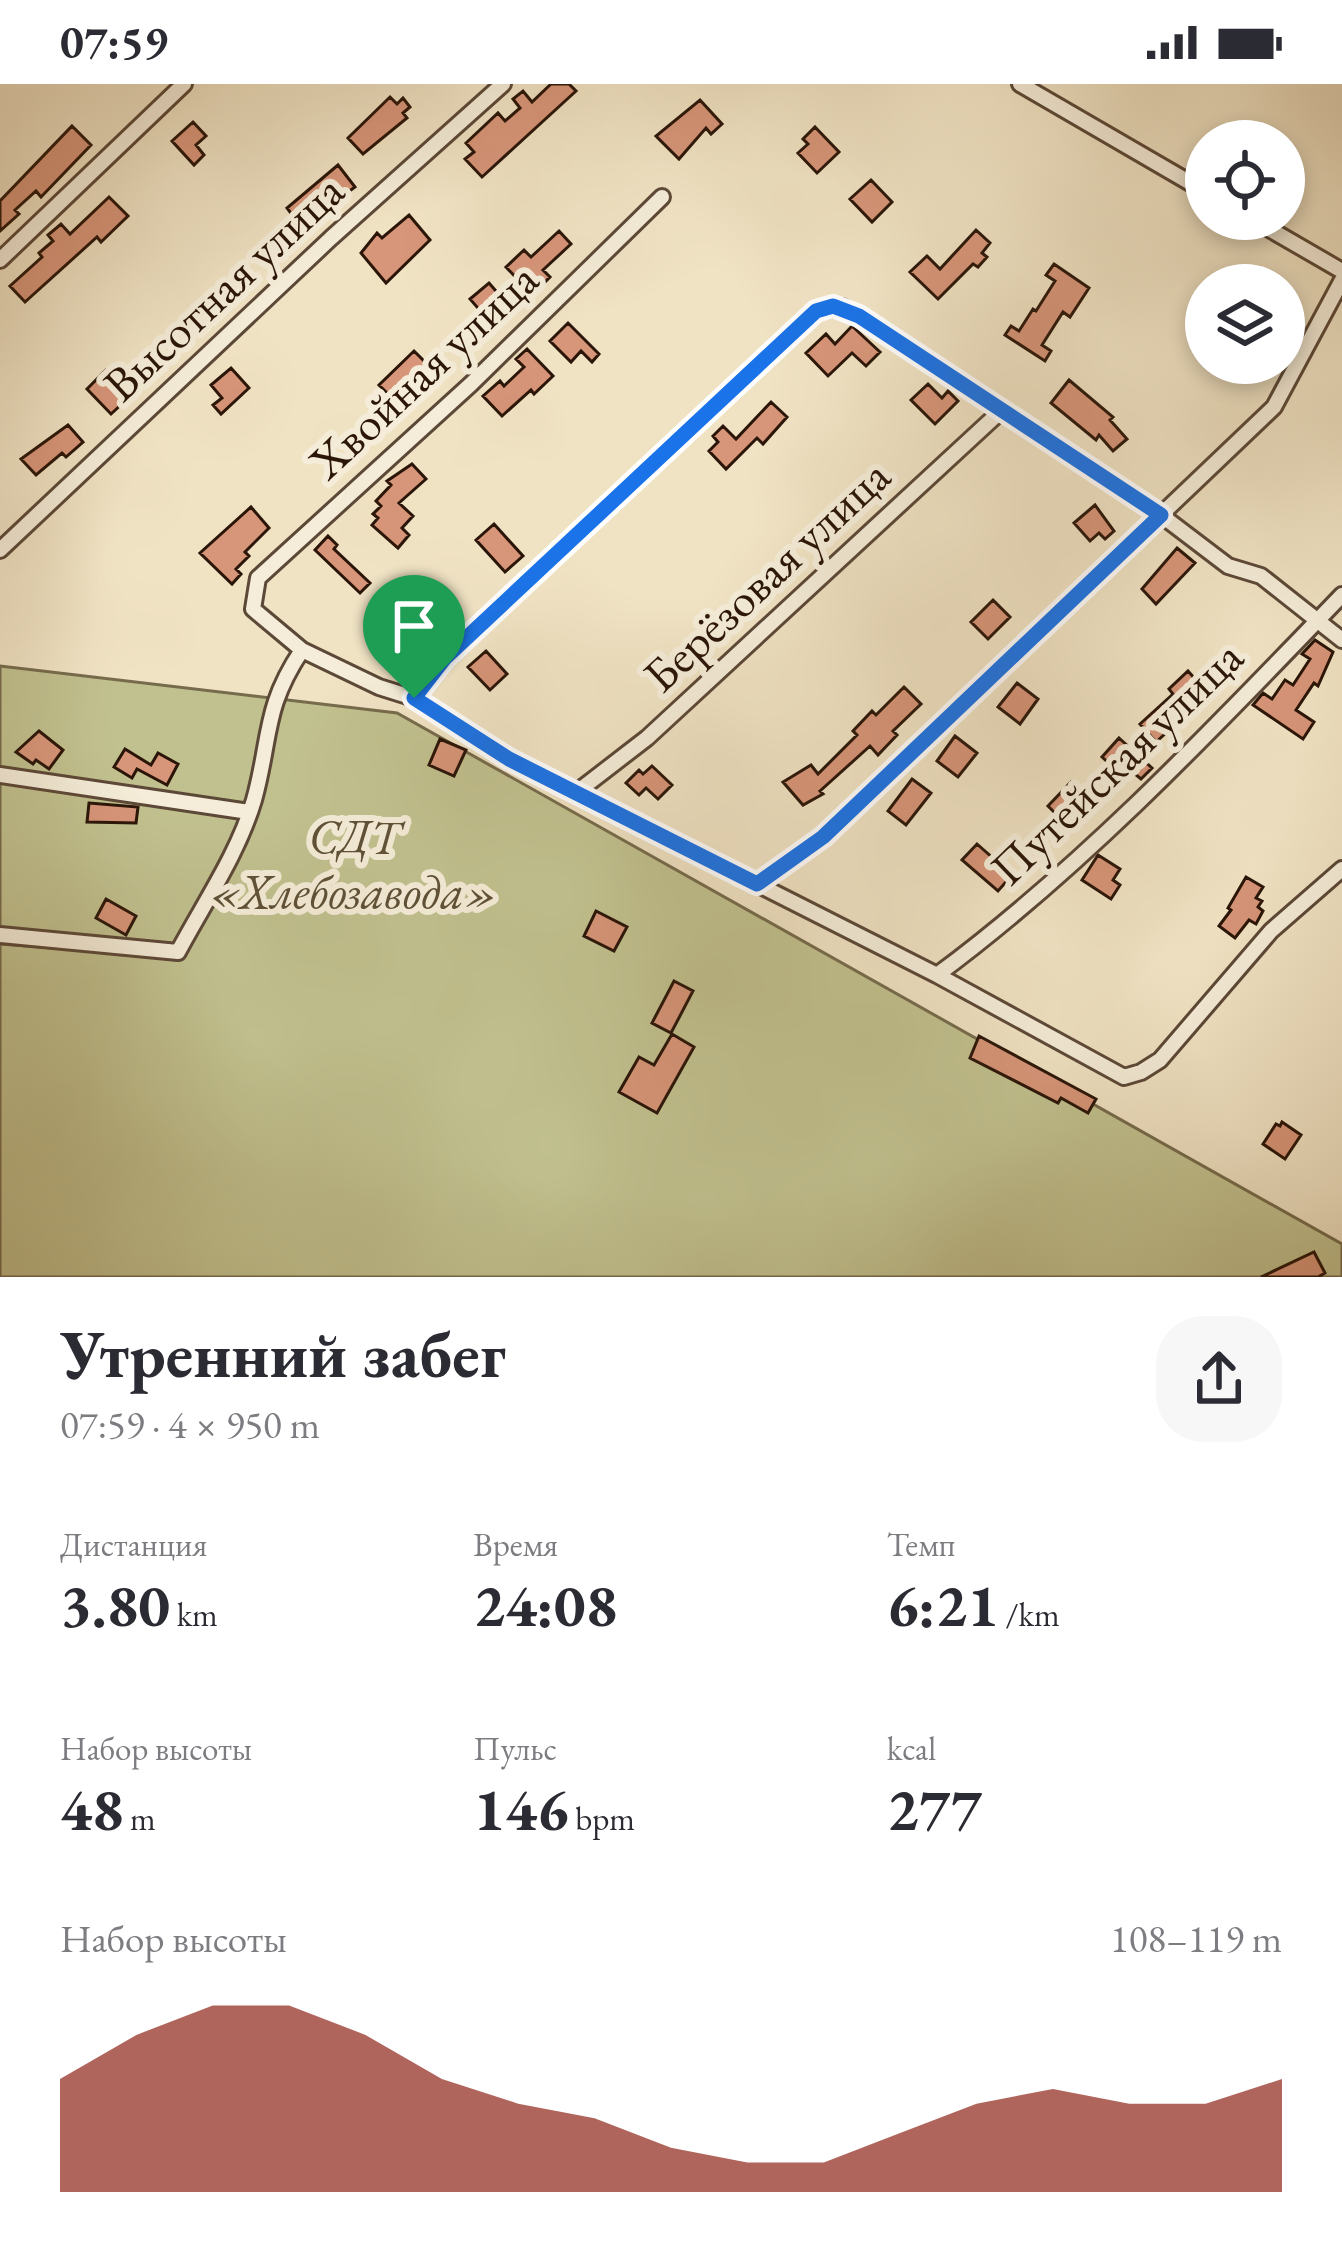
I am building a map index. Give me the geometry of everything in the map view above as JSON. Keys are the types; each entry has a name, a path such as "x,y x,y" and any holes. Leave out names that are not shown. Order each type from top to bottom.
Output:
{"street":[{"path":"0,260 184,84"},
{"name":"Высотная улица","path":"0,550 331,238 503,84"},
{"path":"1020,84 1185,180"},
{"name":"Хвойная улица","path":"302,650 253,609 258,578 470,384 662,196"},
{"path":"757,884 823,837 1274,407 1342,276 1285,240"},
{"path":"414,698 445,658 816,311 833,306 859,316 1002,410 1161,515 1228,566 1261,576 1342,640"},
{"name":"Берёзовая улица","path":"577,792 647,737 1002,410"},
{"name":"Путейская улица","path":"937,975 1082,855 1342,596"},
{"path":"0,935 178,952 243,832 272,703 302,650 379,687 414,698 509,759 937,975 1124,1077 1160,1060 1271,931 1342,869"},
{"path":"0,776 249,812"}],"green space":[{"name":"СДТ «Хлебозавода»","path":"0,666 397,713 1342,1244 1342,1277 0,1277 0,944 170,957 0,935"}],"building":[{"path":"551,84 569,84 576,91 482,177 465,159 474,152 466,143 498,113 505,121 520,108 513,99 523,91 532,102"},
{"path":"390,97 397,104 403,98 410,107 403,113 407,118 363,154 348,138"},
{"path":"700,100 722,124 711,134 706,128 679,159 656,136"},
{"path":"193,122 206,136 196,145 204,155 194,165 172,141"},
{"path":"72,126 91,145 41,197 36,191 15,210 19,214 0,231 0,201"},
{"path":"815,127 839,152 817,173 798,153"},
{"path":"338,165 355,187 301,227 287,208"},
{"path":"871,180 892,202 872,222 850,199"},
{"path":"109,197 128,216 101,242 97,237 25,302 10,286 42,257 39,253 53,241 48,235 61,224 70,234"},
{"path":"409,215 430,240 386,283 361,253 377,233 382,238"},
{"path":"976,230 990,243 982,253 987,257 978,267 973,264 938,299 910,272 927,256 940,269"},
{"path":"559,231 571,244 543,270 550,277 540,287 532,278 524,286 506,267 524,250 531,257"},
{"path":"1054,264 1089,288 1070,317 1063,312 1042,345 1051,351 1045,361 1005,335 1011,326 1019,331 1036,311 1055,281 1046,275"},
{"path":"489,283 509,306 490,322 470,299"},
{"path":"568,323 599,354 592,362 581,351 571,362 550,341"},
{"path":"852,326 880,352 866,366 852,353 828,376 806,353 826,334 835,344"},
{"path":"527,349 553,376 502,416 483,396 500,381 504,386 524,367 516,359"},
{"path":"414,351 436,373 406,402 399,395 394,400 379,385"},
{"path":"231,368 249,388 221,414 213,405 222,398 211,385"},
{"path":"106,370 124,389 118,395 124,402 111,414 87,389"},
{"path":"1069,380 1113,417 1110,420 1127,439 1113,451 1099,435 1096,440 1051,403"},
{"path":"928,384 942,398 948,391 958,401 935,424 911,400"},
{"path":"771,402 787,417 763,444 757,438 726,469 709,451 718,442 713,436 723,426 736,439"},
{"path":"68,425 83,442 36,475 21,459"},
{"path":"412,464 426,479 399,503 413,516 402,528 409,535 398,548 372,525 378,518 373,514 381,506 376,501 391,485 387,481"},
{"path":"1095,505 1114,531 1105,539 1099,533 1090,541 1074,523"},
{"path":"251,507 269,528 245,552 249,556 236,569 241,574 232,584 200,553"},
{"path":"494,524 523,556 505,572 476,540"},
{"path":"328,536 337,545 334,549 370,583 360,593 315,550"},
{"path":"1177,548 1195,563 1156,604 1142,589"},
{"path":"993,600 1010,617 988,639 971,622"},
{"path":"1315,640 1333,652 1318,686 1314,683 1296,710 1314,722 1303,739 1253,705 1263,693 1272,699 1285,680 1293,685 1310,659 1302,654"},
{"path":"486,651 507,674 490,690 468,667"},
{"path":"1188,671 1204,689 1171,719 1176,724 1156,742 1140,724 1173,694 1169,689"},
{"path":"1017,683 1038,699 1020,724 998,707"},
{"path":"904,687 921,704 893,731 897,735 878,755 870,746 820,791 823,794 803,805 783,782 811,765 818,774 857,735 853,731 872,711 876,715"},
{"path":"39,731 63,750 49,769 16,752"},
{"path":"955,736 977,753 958,777 937,761"},
{"path":"1119,738 1152,768 1141,779 1129,769 1123,776 1102,757"},
{"path":"440,739 466,750 454,776 429,765"},
{"path":"125,749 151,765 158,753 178,764 167,785 137,769 132,778 114,767"},
{"path":"652,766 672,785 658,799 646,788 639,795 626,783 639,770 643,774"},
{"path":"912,779 931,793 906,825 888,811"},
{"path":"1071,782 1090,801 1089,808 1082,815 1078,811 1071,818 1065,813 1060,818 1048,806"},
{"path":"89,803 138,807 136,823 87,822"},
{"path":"977,844 1012,875 998,891 962,860"},
{"path":"1098,855 1120,869 1113,880 1120,885 1111,899 1082,880"},
{"path":"1246,877 1263,887 1256,898 1262,901 1258,907 1263,911 1256,924 1249,920 1235,938 1219,926"},
{"path":"106,899 136,916 126,935 96,918"},
{"path":"596,911 627,927 614,951 584,936"},
{"path":"674,981 693,991 671,1033 652,1023"},
{"path":"672,1034 694,1047 657,1113 619,1092 639,1057 654,1065"},
{"path":"979,1036 1096,1099 1088,1113 1061,1098 1058,1103 970,1058"},
{"path":"1282,1122 1301,1135 1285,1159 1263,1144"},
{"path":"1314,1252 1325,1273 1318,1277 1261,1277"}],"route":[{"path":"833,306 859,316 1161,515 823,837 757,884 509,759 414,698 445,658 816,311 833,306"}]}
